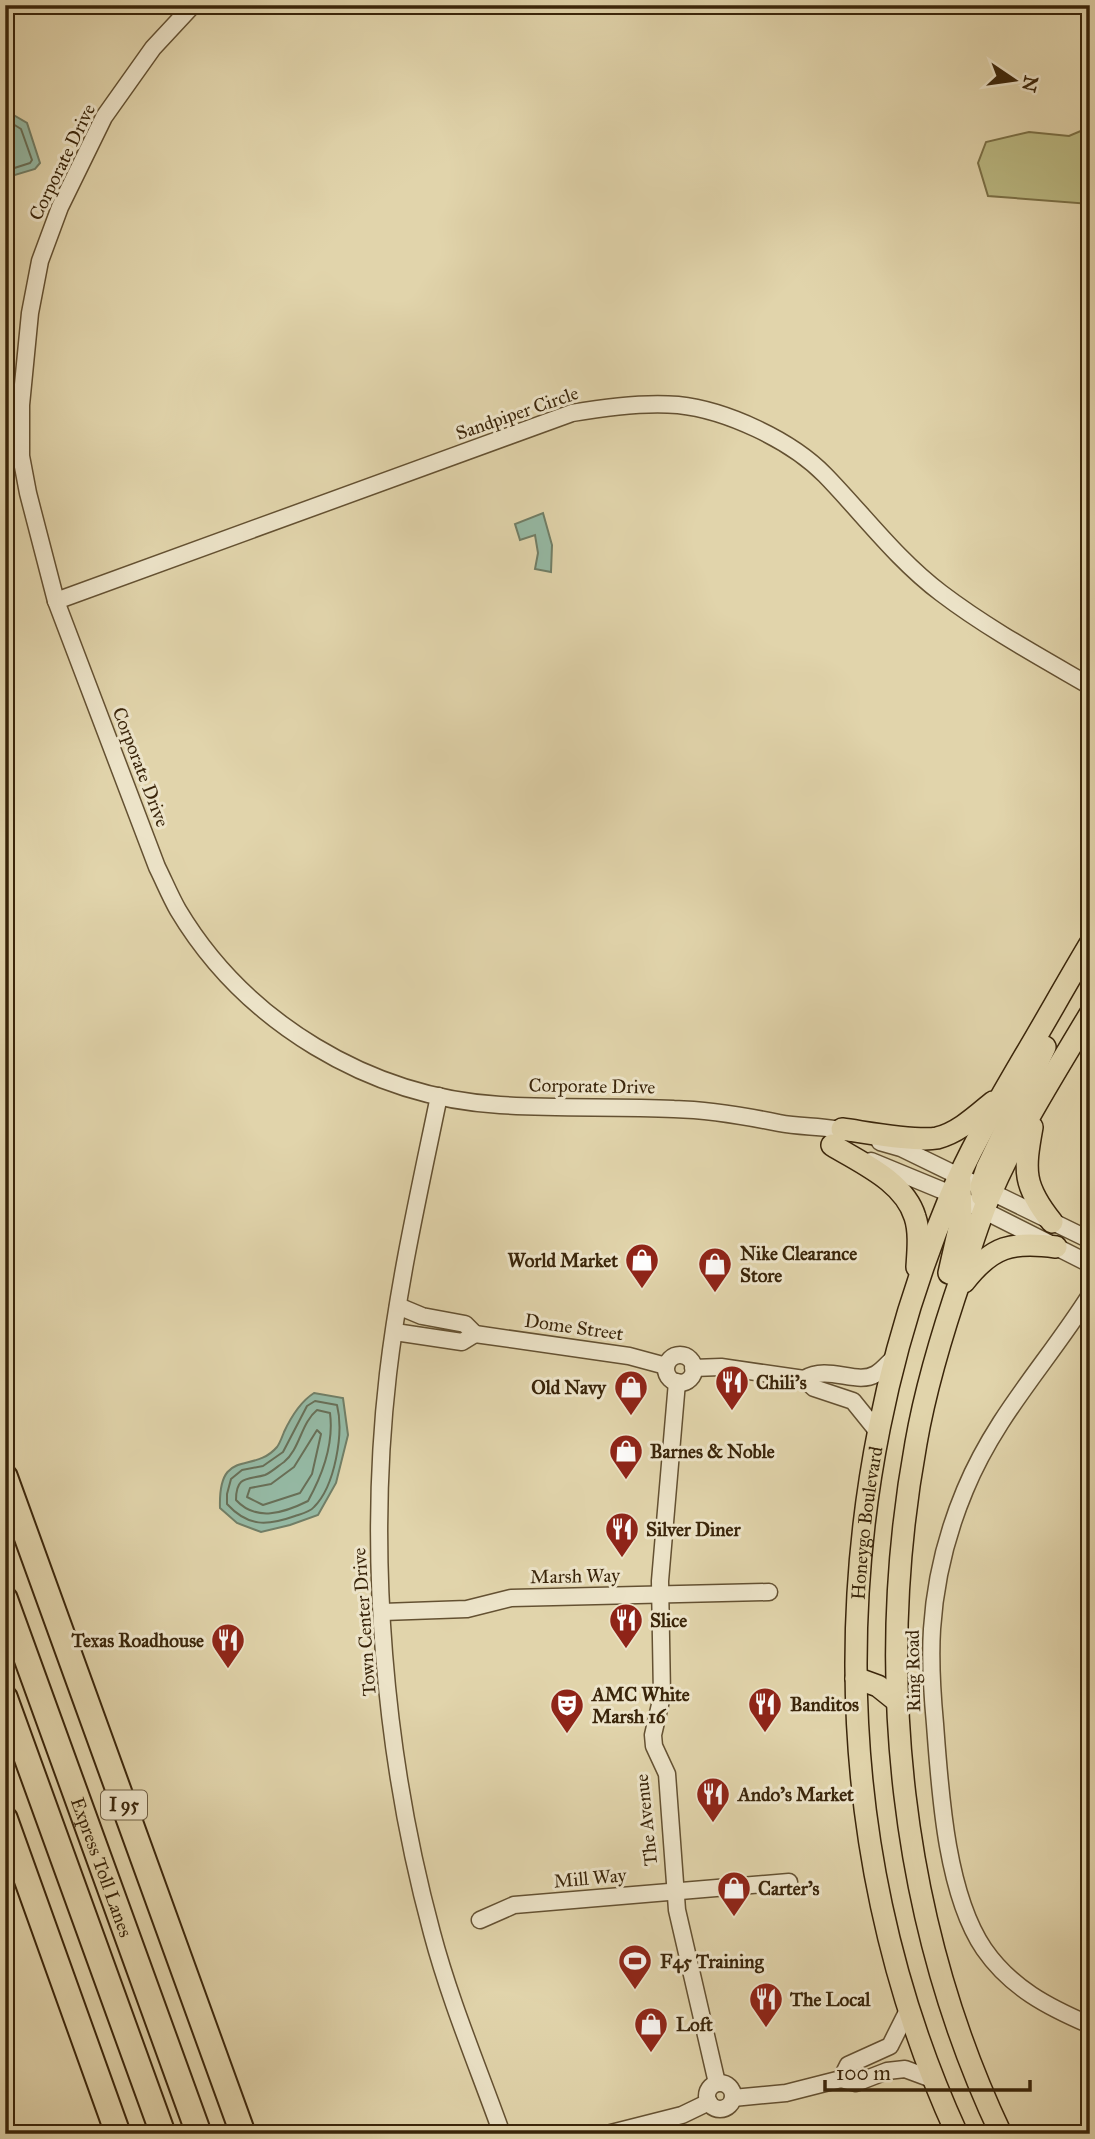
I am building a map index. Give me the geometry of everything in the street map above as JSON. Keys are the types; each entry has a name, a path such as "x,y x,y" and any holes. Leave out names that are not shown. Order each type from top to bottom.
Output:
{"highway":[{"name":"I 95","path":"5,1476 243,2134"},
{"name":"Express Toll Lanes","path":"5,1599 199,2134"},
{"name":"Express Toll Lanes","path":"5,1698 163,2134"},
{"path":"5,1819 118,2134"}],"main road":[{"name":"Honeygo Boulevard","path":"957,2134 932,2079 909,2008 886,1926 863,1802 856,1678 858,1580 864,1517 877,1432 894,1358 933,1240 1002,1094 1090,944"},
{"path":"985,1196 986,1168 1050,1037 1056,1001"},
{"name":"Honeygo Boulevard","path":"1001,2134 961,2036 919,1885 906,1803 898,1702 898,1601 902,1542 916,1442 927,1392 985,1196 1048,1082 1089,1016"},
{"path":"837,1137 937,1138 973,1119 1002,1094"},
{"path":"1035,1109 1026,1166 1031,1193 1052,1222"},
{"path":"837,1137 889,1181 915,1216 917,1289"},
{"path":"927,1392 940,1307 961,1220 957,1190"},
{"path":"956,1291 977,1265 1001,1248 1033,1244 1056,1247"},
{"path":"856,1678 878,1685 898,1702"}],"street":[{"name":"Corporate Drive","path":"193,5 153,48 104,117 60,207 40,261 22,378 21,456 33,516 56,601 157,867 178,909 196,936 234,982 260,1008 308,1043 376,1077 439,1096 500,1105 677,1109 793,1126 901,1148 957,1190"},
{"name":"Sandpiper Circle","path":"56,601 572,413 611,406 678,405 722,416 785,444 823,473 904,559 940,592 1090,686"},
{"name":"Town Center Drive","path":"439,1096 407,1251 383,1433 380,1510 383,1612 392,1724 416,1872 436,1948 502,2134"},
{"name":"Corporate Drive","path":"837,1137 957,1190 985,1196"},
{"path":"957,1190 985,1196 1090,1240"},
{"path":"985,1196 1056,1247 1090,1264"},
{"name":"Ring Road","path":"1090,1295 1044,1363 1003,1416 973,1470 959,1505 941,1568 934,1605 931,1650 941,1790 955,1875 967,1915 985,1949 1011,1980 1037,1999 1090,2025"},
{"name":"Dome Street","path":"398,1306 422,1315 465,1324 475,1334 629,1356 666,1366"},
{"name":"Dome Street","path":"395,1332 462,1342 475,1334"},
{"path":"683,1356 690,1360 693,1368 689,1379 677,1382 670,1378 666,1366 671,1358 683,1356"},
{"path":"804,1379 816,1372 856,1377 875,1375 894,1358"},
{"path":"693,1368 721,1367 804,1379 814,1388 853,1401 877,1432"},
{"name":"The Avenue","path":"677,1382 660,1595 662,1696 653,1735 654,1746 667,1774 674,1892 717,2083"},
{"name":"Marsh Way","path":"383,1612 467,1609 511,1598 769,1592"},
{"name":"Mill Way","path":"480,1920 514,1905 789,1882"},
{"path":"841,2079 848,2065 890,2046 909,2008"},
{"path":"733,2098 786,2093 841,2079 856,2083 887,2071 905,2069 932,2079"},
{"path":"717,2083 729,2087 733,2098 729,2105 714,2107 709,2102 708,2092 717,2083"},
{"path":"607,2134 682,2115 709,2102"}],"shaded area":[{"path":"1090,127 1090,204 988,196 978,163 986,142 1029,132 1069,136"}],"water":[{"path":"5,110 27,123 40,163 35,169 5,178"},
{"path":"543,513 552,545 551,572 535,569 538,553 535,535 520,540 515,524"},
{"path":"314,1393 343,1398 348,1435 336,1483 318,1515 261,1532 237,1523 220,1508 225,1476 231,1469 258,1460 277,1447 296,1410"}],"place":[{"name":"World Market","path":"642,1290"},
{"name":"Nike Clearance Store","path":"715,1294"},
{"name":"Chili's","path":"732,1412"},
{"name":"Old Navy","path":"631,1417"},
{"name":"Barnes & Noble","path":"626,1481"},
{"name":"Silver Diner","path":"622,1559"},
{"name":"Slice","path":"626,1650"},
{"name":"Texas Roadhouse","path":"228,1670"},
{"name":"Banditos","path":"765,1734"},
{"name":"AMC White Marsh 16","path":"567,1735"},
{"name":"Ando’s Market","path":"713,1824"},
{"name":"Carter's","path":"734,1918"},
{"name":"F45 Training","path":"635,1991"},
{"name":"The Local","path":"766,2029"},
{"name":"Loft","path":"651,2054"}]}
